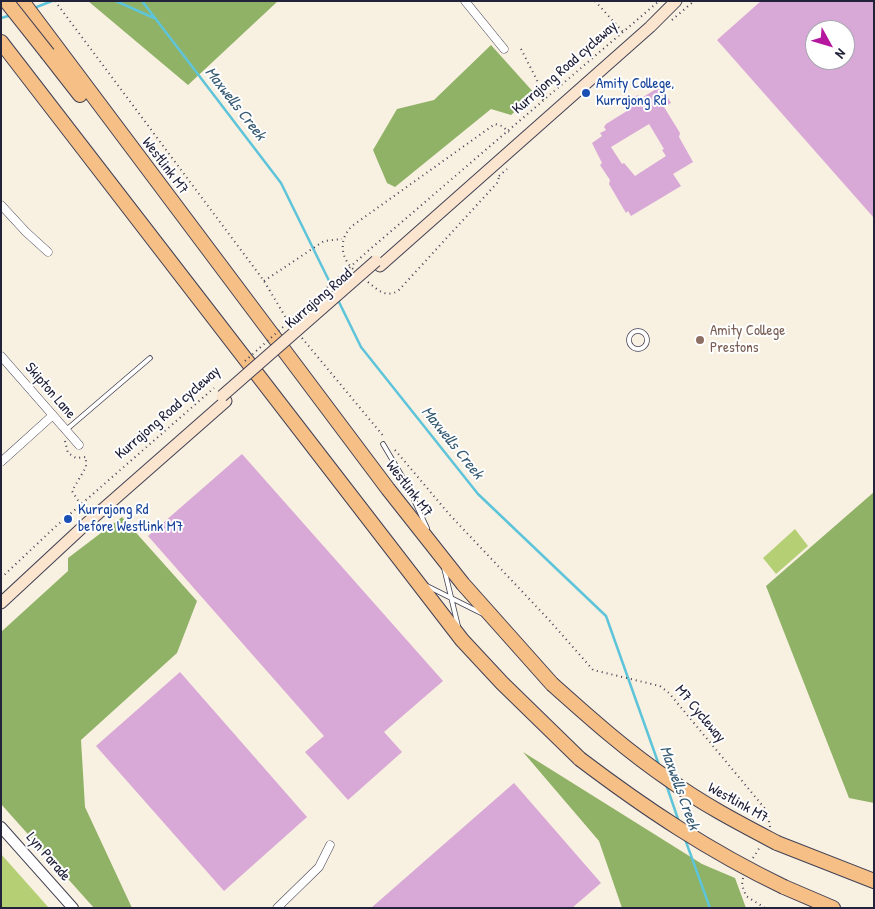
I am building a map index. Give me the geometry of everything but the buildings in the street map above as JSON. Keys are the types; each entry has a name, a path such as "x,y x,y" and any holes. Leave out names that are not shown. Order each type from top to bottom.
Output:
{"highway":[{"path":"6,1 52,51"},
{"path":"22,1 52,51"},
{"path":"2,47 191,296 237,348 462,640 502,683 580,759 636,802 694,840 734,863 833,908"},
{"name":"Westlink M7","path":"52,51 235,293 246,302 440,556 492,618 552,684 598,725 670,781 732,819 777,843 874,882"}],"main road":[{"name":"Kurrajong Road","path":"1,594 108,495 221,395 378,263 650,27 676,1"},
{"name":"Kurrajong Road","path":"1,603 221,395"}],"street":[{"path":"465,1 504,49"},
{"path":"1,205 48,252"},
{"name":"Skipton Lane","path":"1,356 53,415 64,433 79,445"},
{"path":"1,462 53,415"},
{"name":"Lyn Parade","path":"1,827 73,908"},
{"path":"277,908 319,867 330,845"}],"lane":[{"path":"634,332 642,332 646,337 645,345 640,348 634,348 629,341 630,335 634,332"},
{"path":"64,433 150,358"},
{"path":"383,444 406,483 440,556 462,640"},
{"path":"414,578 451,599 492,618"}],"path":[{"path":"56,1 64,12"},
{"path":"595,1 623,32"},
{"name":"Kurrajong Road cycleway","path":"244,362 368,252 659,1"},
{"path":"521,49 543,92 543,102"},
{"name":"Kurrajong Road cycleway","path":"342,239 352,226 494,124 502,126 509,132"},
{"path":"363,277 383,294 388,295 398,291 498,182 499,176"},
{"path":"264,281 324,241 335,239 342,239 347,262 356,271"},
{"name":"Kurrajong Road cycleway","path":"1,578 81,505 221,395"},
{"path":"64,433 68,453 76,458 86,457 86,467 72,491 81,505"},
{"name":"M7 Cycleway","path":"550,621 589,667 597,673 664,688 769,815"}],"green space":[{"path":"88,1 278,1 188,85"},
{"path":"491,45 535,94 511,115 491,109 395,187 387,183 373,150 397,109 434,100"},
{"path":"874,492 874,803 849,798 766,586"},
{"path":"122,517 197,601 177,653 81,740 85,807 132,908 94,908 1,804 1,632 68,571 68,558"},
{"path":"795,529 808,546 776,574 763,558"},
{"path":"523,752 702,864 735,878 746,908 622,908 599,841"},
{"path":"1,854 49,908 1,908"}],"waterway":[{"path":"34,8 52,1"},
{"path":"116,1 154,18"},
{"name":"Maxwells Creek","path":"142,1 281,183 335,293"},
{"path":"1,18 12,15"},
{"name":"Maxwells Creek","path":"337,298 361,347 478,494 606,616 659,765"},
{"name":"Maxwells Creek","path":"666,784 679,822"},
{"name":"Maxwells Creek","path":"685,839 710,908"}],"place":[{"name":"Amity College, Kurrajong Rd","path":"586,93"},
{"name":"Amity College Prestons","path":"700,340"},
{"name":"Kurrajong Rd before Westlink M7","path":"68,519"}]}
